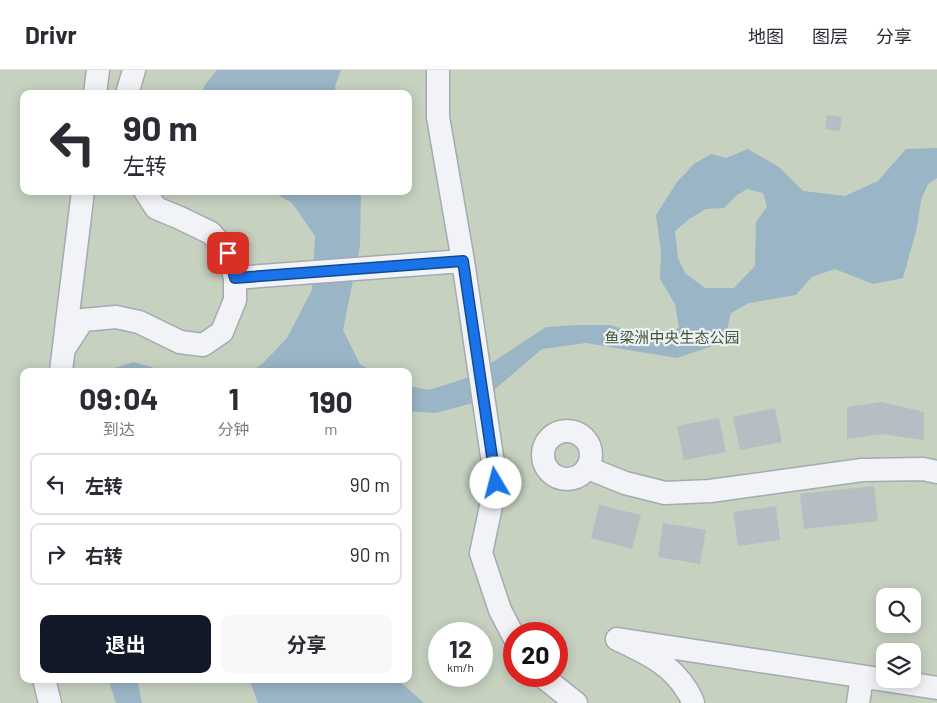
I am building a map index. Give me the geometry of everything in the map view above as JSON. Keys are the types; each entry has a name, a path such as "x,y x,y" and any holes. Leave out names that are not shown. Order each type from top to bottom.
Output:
{"street":[{"path":"96,90 98,70"},
{"path":"128,90 134,70"},
{"path":"438,70 438,117 463,261 496,483 481,554 500,610 506,622"},
{"path":"61,368 83,195"},
{"path":"64,349 82,320 116,318 139,322 180,342 203,346 222,332 235,300 235,278 228,253 211,233 156,208 148,195"},
{"path":"235,278 463,261"},
{"path":"588,468 625,483 665,493 710,490 862,470 923,469 937,472"},
{"path":"693,703 692,698 678,677 654,657 618,640 937,688"},
{"path":"858,703 862,676"},
{"path":"45,683 50,703"},
{"path":"556,687 576,703"}],"green space":[{"name":"鱼梁洲中央生态公园","path":"0,70 937,70 937,703 0,703"}],"water":[{"path":"217,70 341,70 335,86 336,90 203,90"},
{"path":"937,148 937,178 928,184 921,200 917,227 903,278 873,284 835,269 812,277 796,295 749,303 731,313 724,342 677,358 586,343 542,349 481,401 435,413 412,411 412,387 429,390 470,377 546,327 610,325 649,337 669,336 679,327 675,304 660,279 661,252 656,215 677,182 694,164 711,154 726,158 748,149 779,167 803,191 845,196 878,181 906,149","holes":["747,189 763,193 767,207 756,222 755,266 734,288 705,288 685,273 678,258 675,231 689,219 706,209 724,208 737,195"]},
{"path":"278,195 361,195 360,246 343,330 360,364 367,368 256,368 287,338 312,290 315,236 292,203"},
{"path":"133,362 153,368 115,368"},
{"path":"109,683 138,683 142,703 116,703"},
{"path":"250,683 402,683 424,703 258,703"}],"building":[{"path":"827,115 842,117 840,131 825,129"},
{"path":"881,402 924,412 924,440 882,434 847,439 847,407"},
{"path":"775,408 782,442 740,450 733,417"},
{"path":"719,418 726,452 684,460 677,426"},
{"path":"874,486 878,521 804,529 800,494"},
{"path":"599,505 641,515 632,549 591,538"},
{"path":"776,506 780,540 738,546 733,512"},
{"path":"663,523 706,530 700,564 658,557"}],"route":[{"path":"228,253 235,278 463,261 496,483"}]}
